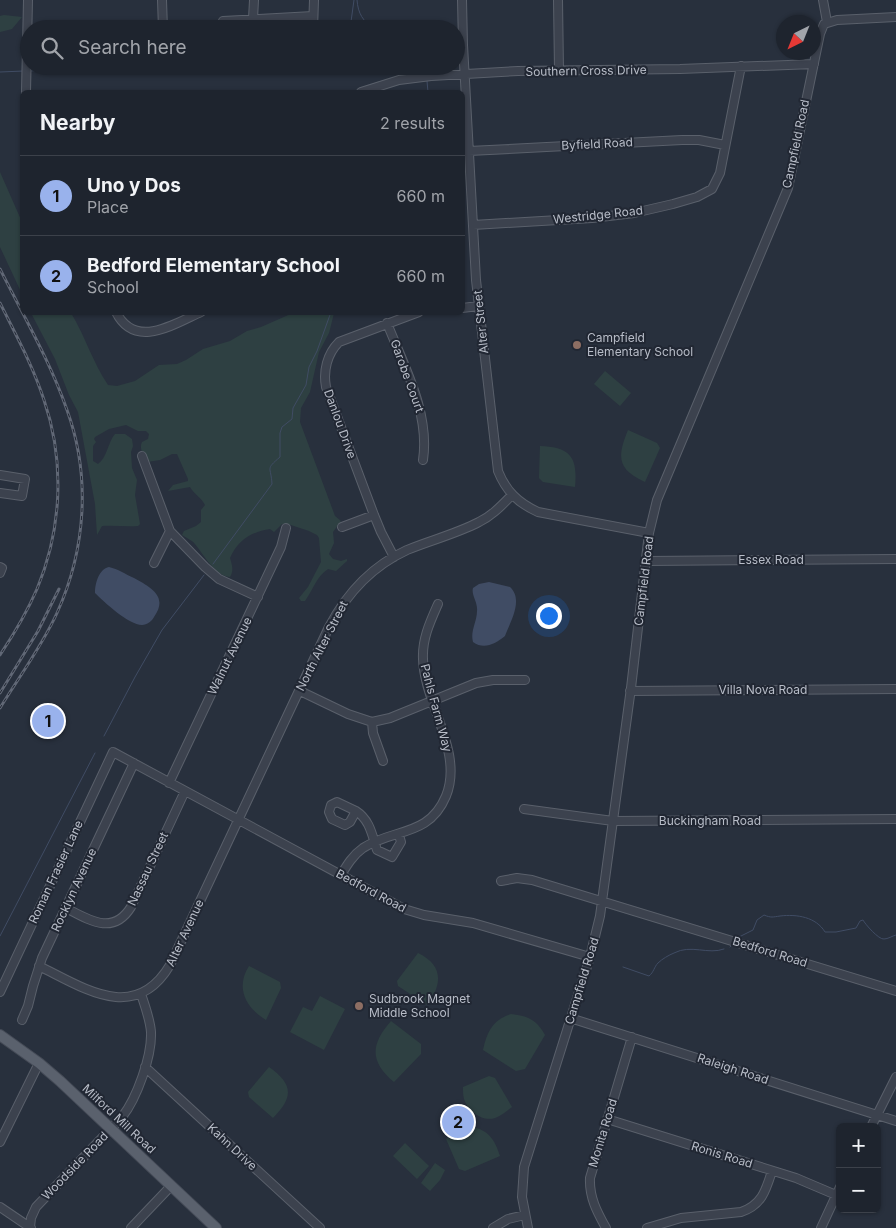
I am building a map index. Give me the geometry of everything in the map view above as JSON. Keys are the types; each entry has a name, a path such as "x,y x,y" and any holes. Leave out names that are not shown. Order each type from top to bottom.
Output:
{"main road":[{"name":"Milford Mill Road","path":"0,1035 39,1063 216,1228"}],"street":[{"path":"27,20 28,0"},
{"path":"162,0 163,20"},
{"path":"254,0 254,19"},
{"path":"313,20 314,0"},
{"name":"Alter Street","path":"462,0 463,20"},
{"path":"558,0 559,70"},
{"path":"823,0 827,22 896,16"},
{"path":"223,20 313,16"},
{"name":"Campfield Road","path":"528,1228 522,1197 524,1167 598,926 649,534 661,488 788,188 820,34 824,24 827,22"},
{"name":"Southern Cross Drive","path":"465,75 559,70 680,69 814,64"},
{"name":"Westridge Road","path":"473,225 615,216 655,209 689,200 707,192 715,184 720,173 741,66"},
{"path":"26,75 26,90"},
{"name":"Alter Street","path":"464,75 465,90"},
{"name":"Southern Cross Drive","path":"378,90 399,80 431,76 464,75"},
{"name":"Alter Street","path":"465,90 479,306 496,461 501,479 512,495 538,512 649,534"},
{"name":"Byfield Road","path":"469,151 682,140 699,140 725,145"},
{"path":"465,308 479,306"},
{"path":"118,315 126,326 133,330 147,332 161,330 189,315"},
{"name":"Danlou Drive","path":"394,557 374,515 326,387 325,373 332,351 339,342 410,315"},
{"name":"Garobe Court","path":"387,323 420,412 424,440 422,460"},
{"path":"142,456 170,531 219,579 258,597"},
{"path":"0,475 25,479 22,496 0,493"},
{"name":"North Alter Street","path":"238,819 343,603 371,573 394,557 479,522 499,508 512,495"},
{"path":"342,527 374,515"},
{"name":"Walnut Avenue","path":"169,783 281,547 286,528"},
{"path":"154,564 170,531"},
{"name":"Essex Road","path":"646,561 896,559"},
{"path":"0,567 2,568 0,573"},
{"name":"Pahls Farm Way","path":"341,875 354,855 361,849 375,842 416,828 432,818 442,804 450,787 450,758 426,679 423,658 427,629 438,604"},
{"path":"300,691 348,714 372,722 390,718 484,681 525,680"},
{"name":"Villa Nova Road","path":"630,691 896,690"},
{"path":"372,722 373,733 382,761"},
{"name":"Bedford Road","path":"113,752 414,913 473,923 590,957"},
{"name":"Roman Frasier Lane","path":"0,992 113,752"},
{"name":"Rocklyn Avenue","path":"22,1020 28,1006 39,966 134,763"},
{"name":"Nassau Street","path":"66,908 88,920 102,924 115,922 124,916 131,907 185,791"},
{"name":"Buckingham Road","path":"524,809 613,822 896,819"},
{"path":"356,811 366,819 377,850 392,857 401,842 399,835"},
{"name":"Alter Avenue","path":"39,966 102,996 122,998 141,994 160,980 170,965 238,819"},
{"name":"Bedford Road","path":"500,881 510,878 524,878 896,990"},
{"name":"Woodside Road","path":"30,1228 31,1218 36,1207 130,1106 150,1051 151,1031 141,994"},
{"name":"Raleigh Road","path":"570,1018 896,1121"},
{"name":"Monita Road","path":"606,1228 597,1212 590,1185 592,1169 632,1037"},
{"path":"0,1142 39,1063"},
{"name":"Kahn Drive","path":"145,1066 320,1228"},
{"path":"872,1123 896,1077"},
{"name":"Ronis Road","path":"607,1119 807,1182 836,1195"},
{"path":"647,1228 681,1218 748,1210 762,1198 772,1171"},
{"path":"131,1228 171,1186"},
{"path":"821,1228 836,1195"},
{"path":"0,1207 30,1228"},
{"path":"493,1228 508,1219 524,1215"}],"shaded area":[{"path":"0,16 22,17 12,29 0,32"},
{"path":"0,172 20,217 20,290 0,247"},
{"path":"32,315 72,315 108,385 117,386 135,381 159,365 177,364 203,349 230,341 247,331 288,315 334,315 329,333 319,352 310,392 301,408 300,422 335,516 341,521 333,532 334,543 329,554 333,559 341,561 347,559 347,561 336,571 328,569 324,572 305,601 301,601 299,598 308,587 321,562 319,538 309,531 288,524 282,524 274,532 270,529 263,530 246,538 237,546 230,558 232,570 230,577 219,573 194,543 182,535 184,531 201,522 201,510 205,505 190,487 168,491 173,485 188,481 177,454 147,462 141,447 142,442 148,439 149,434 146,431 138,431 126,425 109,429 95,437 93,461 98,464 101,461 115,434 125,434 132,439 132,468 137,480 135,495 140,524 138,526 102,526 97,535 95,504 78,412 55,359"},
{"path":"605,371 631,393 620,406 594,384"},
{"path":"628,430 657,443 660,448 645,482 629,472 624,467 622,461 622,448"},
{"path":"540,446 559,449 570,456 575,468 575,487 543,482 539,478"},
{"path":"418,953 432,963 438,976 436,990 427,1005 398,986 397,981"},
{"path":"249,966 280,982 281,988 266,1020 253,1010 245,997 243,982"},
{"path":"320,996 345,1009 324,1050 290,1032 303,1007 312,1011"},
{"path":"511,1014 522,1016 535,1022 545,1035 525,1069 516,1071 483,1050 489,1032 495,1023"},
{"path":"391,1021 421,1044 421,1054 394,1082 380,1067 376,1052 380,1037"},
{"path":"269,1067 283,1079 288,1091 285,1104 273,1118 249,1097 248,1092"},
{"path":"489,1076 495,1078 512,1107 499,1116 490,1119 481,1117 469,1108 464,1099 463,1092 463,1087"},
{"path":"471,1127 482,1130 490,1136 500,1156 465,1171 459,1169 446,1139 459,1129"},
{"path":"405,1143 429,1166 417,1179 393,1156"},
{"path":"435,1163 445,1170 440,1180 430,1191 421,1183"}],"water":[{"path":"109,567 134,578 156,593 159,603 158,610 149,622 142,625 130,621 95,593 98,577 103,570"},
{"path":"489,582 510,587 516,598 516,605 505,636 493,644 481,646 473,642 472,638 477,615 473,588 479,584"}],"waterway":[{"path":"351,20 354,0"},
{"path":"357,0 364,20"},
{"path":"0,72 20,71"},
{"path":"427,81 428,90"},
{"path":"213,564 272,484 270,469 272,464 280,457 280,433 282,427 292,419 293,408 306,385 309,367 330,315"},
{"path":"104,736 162,630 204,575"},
{"path":"0,936 95,753"},
{"path":"739,937 753,930 757,920 764,915 770,917 786,915 806,918 817,923 825,932 856,928 860,921 863,920 882,939 896,935"},
{"path":"623,967 649,976 660,962 680,950 718,951 724,949"}],"railway":[{"path":"0,269 20,309"},
{"path":"0,303 40,387 51,423 58,471 56,519 52,543 45,566 29,606 0,655"},
{"path":"0,708 30,661 57,613 67,589 74,564 82,512 80,461 75,435 60,392 23,315"},
{"path":"0,693 38,631 59,589"}],"place":[{"name":"Campfield Elementary School","path":"577,345"},
{"name":"Uno y Dos","path":"48,721"},
{"name":"Sudbrook Magnet Middle School","path":"359,1006"},
{"name":"Bedford Elementary School","path":"458,1122"}]}
